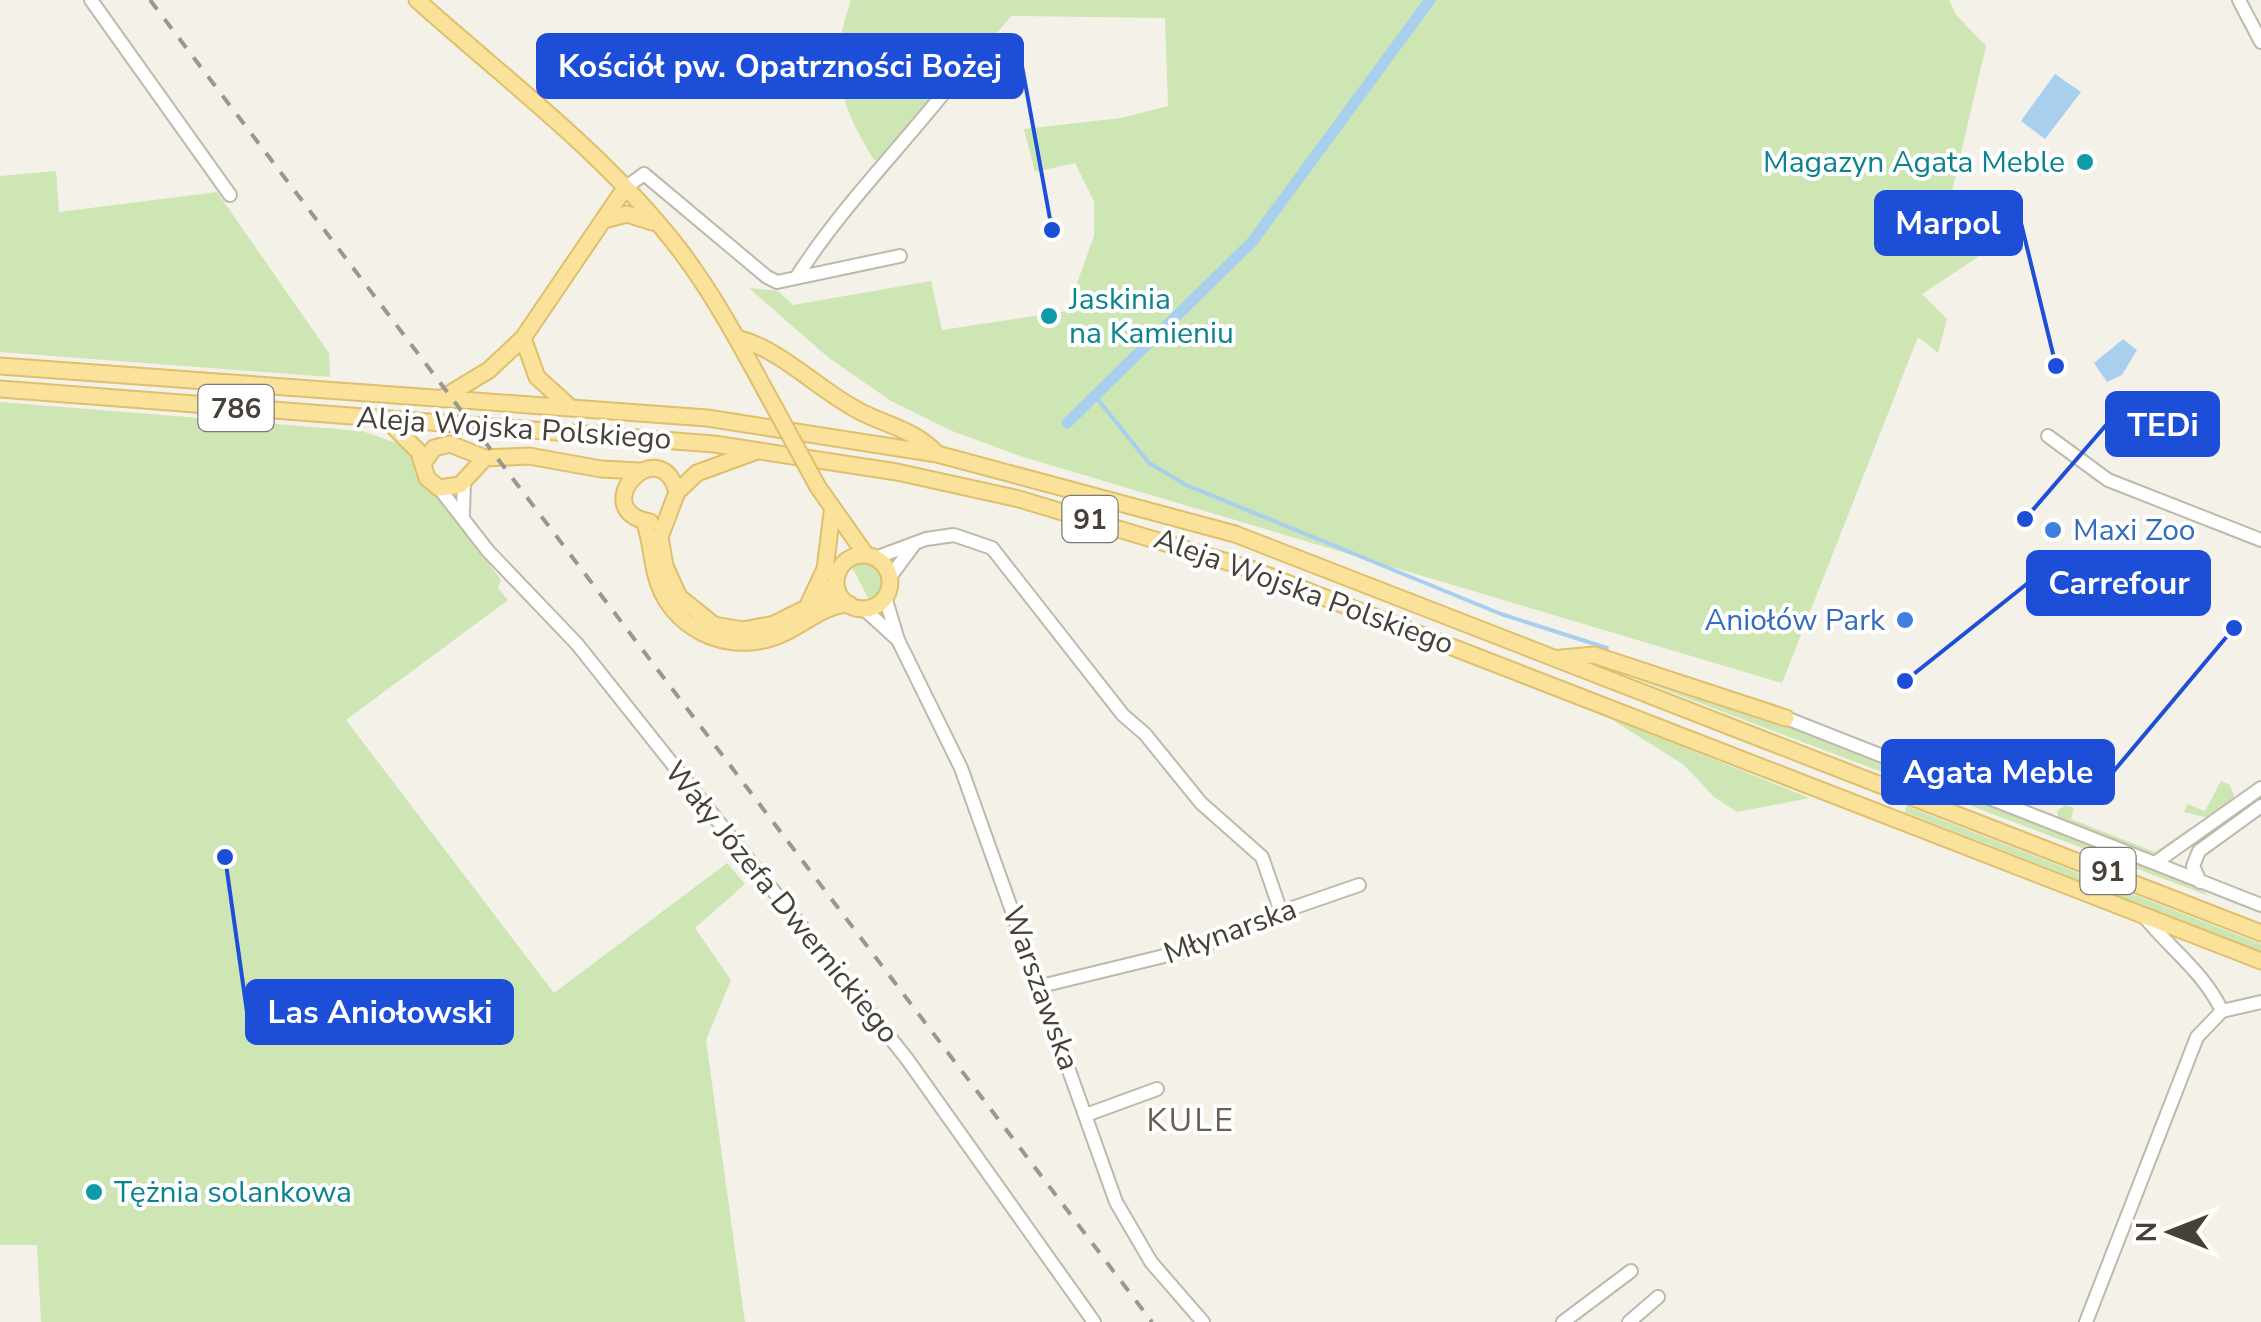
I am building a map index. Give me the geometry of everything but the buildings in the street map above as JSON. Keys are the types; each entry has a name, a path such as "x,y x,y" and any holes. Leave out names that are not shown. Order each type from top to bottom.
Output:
{"main road":[{"path":"417,0 624,188 658,224 699,276 737,338 818,486 843,564 836,584 822,600 810,602 758,629 730,629 701,618 679,597 665,566 660,537 677,492 697,473 761,450"},
{"path":"441,399 489,370 523,338 624,188"},
{"path":"604,220 627,214 658,224"},
{"path":"523,338 537,377 571,408"},
{"path":"737,338 762,344 827,393 924,438 937,454"},
{"name":"Aleja Wojska Polskiego","path":"0,366 708,418 937,454 1235,534 2261,933"},
{"name":"Aleja Wojska Polskiego","path":"0,389 605,433 761,450 897,472 1018,499 1252,569 2261,961"},
{"path":"384,418 424,462 427,478 439,488 455,488 485,458"},
{"path":"424,462 439,446 450,444 464,453 485,458 529,456 602,469 662,472 677,492"},
{"path":"464,453 466,478"},
{"path":"602,469 624,493 627,508 644,521 665,598 682,620 712,638 756,642 788,632 835,606 856,606 885,597 890,577 832,520"},
{"path":"624,493 629,480 640,471"},
{"path":"644,521 664,518"},
{"path":"810,602 825,569 832,520"},
{"path":"843,564 871,556"},
{"path":"836,584 856,606"},
{"path":"1557,658 1594,655 1786,718"}],"street":[{"path":"91,0 230,195"},
{"path":"2239,0 2261,42"},
{"path":"796,278 872,178 930,116 982,42"},
{"path":"624,188 644,174 777,282 900,256"},
{"path":"2048,436 2108,480 2261,540"},
{"path":"463,514 466,478"},
{"name":"Wały Józefa Dwernickiego","path":"439,488 488,551 578,644 907,1059 1094,1322"},
{"path":"871,556 954,535 975,540 1002,558 1122,714 1144,734 1201,803 1262,857 1280,912"},
{"path":"890,577 912,546"},
{"name":"Warszawska","path":"885,597 898,640 961,768 1132,1233 1203,1322"},
{"name":"Warszawska","path":"856,606 898,640"},
{"path":"1786,718 2261,906"},
{"path":"2155,863 2261,788"},
{"path":"2200,882 2193,866 2199,851 2261,806"},
{"name":"Młynarska","path":"1041,986 1201,947 1280,912 1359,886"},
{"path":"2144,915 2165,942 2201,972 2222,1011"},
{"path":"2086,1322 2182,1066 2197,1037 2222,1011 2261,1002"},
{"path":"1086,1115 1157,1090"},
{"path":"1562,1322 1632,1272"},
{"path":"1629,1322 1658,1297"},
{"path":"1081,1322 1082,1306"}],"green space":[{"path":"851,0 1949,0 1956,15 1986,46 1949,204 1990,249 1922,294 1947,319 1938,353 1918,337 1782,683 1020,456 952,431 891,401 829,358 749,288 778,291 793,305 931,281 942,330 1067,311 1094,236 1094,201 1075,163 1035,172 1024,129 1121,118 1168,106 1165,18 1011,16 987,45 979,37 959,35 939,61 951,73 879,161 874,160 852,120 840,83 840,45"},
{"path":"56,171 59,212 217,192 329,353 330,377 0,352 0,176"},
{"path":"0,402 362,431 405,446 501,580 498,588 508,600 346,720 554,993 727,863 745,884 695,928 731,980 706,1040 745,1322 41,1322 37,1245 0,1245"},
{"path":"864,562 875,565 882,577 879,593 869,600 852,567"},
{"path":"1589,661 1827,738 2195,885 2209,896"},
{"path":"1608,717 1810,798 1737,812 1714,797 1684,765"},
{"path":"2221,781 2230,785 2235,799 2212,819 2184,812 2187,804 2205,811"},
{"path":"2065,805 2074,808 2071,819 2155,852 2191,827 2193,832 2155,856 2150,855 2059,819 2057,811"},
{"path":"1906,806 2261,944 2261,952 1905,812"}],"water":[{"path":"2055,74 2081,92 2045,139 2021,121"},
{"path":"2123,339 2137,350 2122,375 2107,382 2094,363"}],"waterway":[{"path":"1067,423 1252,242 1430,0"},
{"path":"1095,396 1149,463 1186,485 1501,614 1607,648"}],"railway":[{"path":"150,0 1152,1322"}],"place":[{"name":"Magazyn Agata Meble","path":"2085,162"},
{"name":"Kościół pw. Opatrzności Bożej","path":"1052,230"},
{"name":"Jaskinia na Kamieniu","path":"1049,316"},
{"name":"Marpol","path":"2056,366"},
{"name":"TEDi","path":"2025,519"},
{"name":"Maxi Zoo","path":"2053,530"},
{"name":"Aniołów Park","path":"1905,620"},
{"name":"Agata Meble","path":"2234,628"},
{"name":"Carrefour","path":"1905,681"},
{"name":"Las Aniołowski","path":"225,857"},
{"name":"Tężnia solankowa","path":"94,1192"}],"district":[{"name":"KULE","path":"1191,1120"}]}
